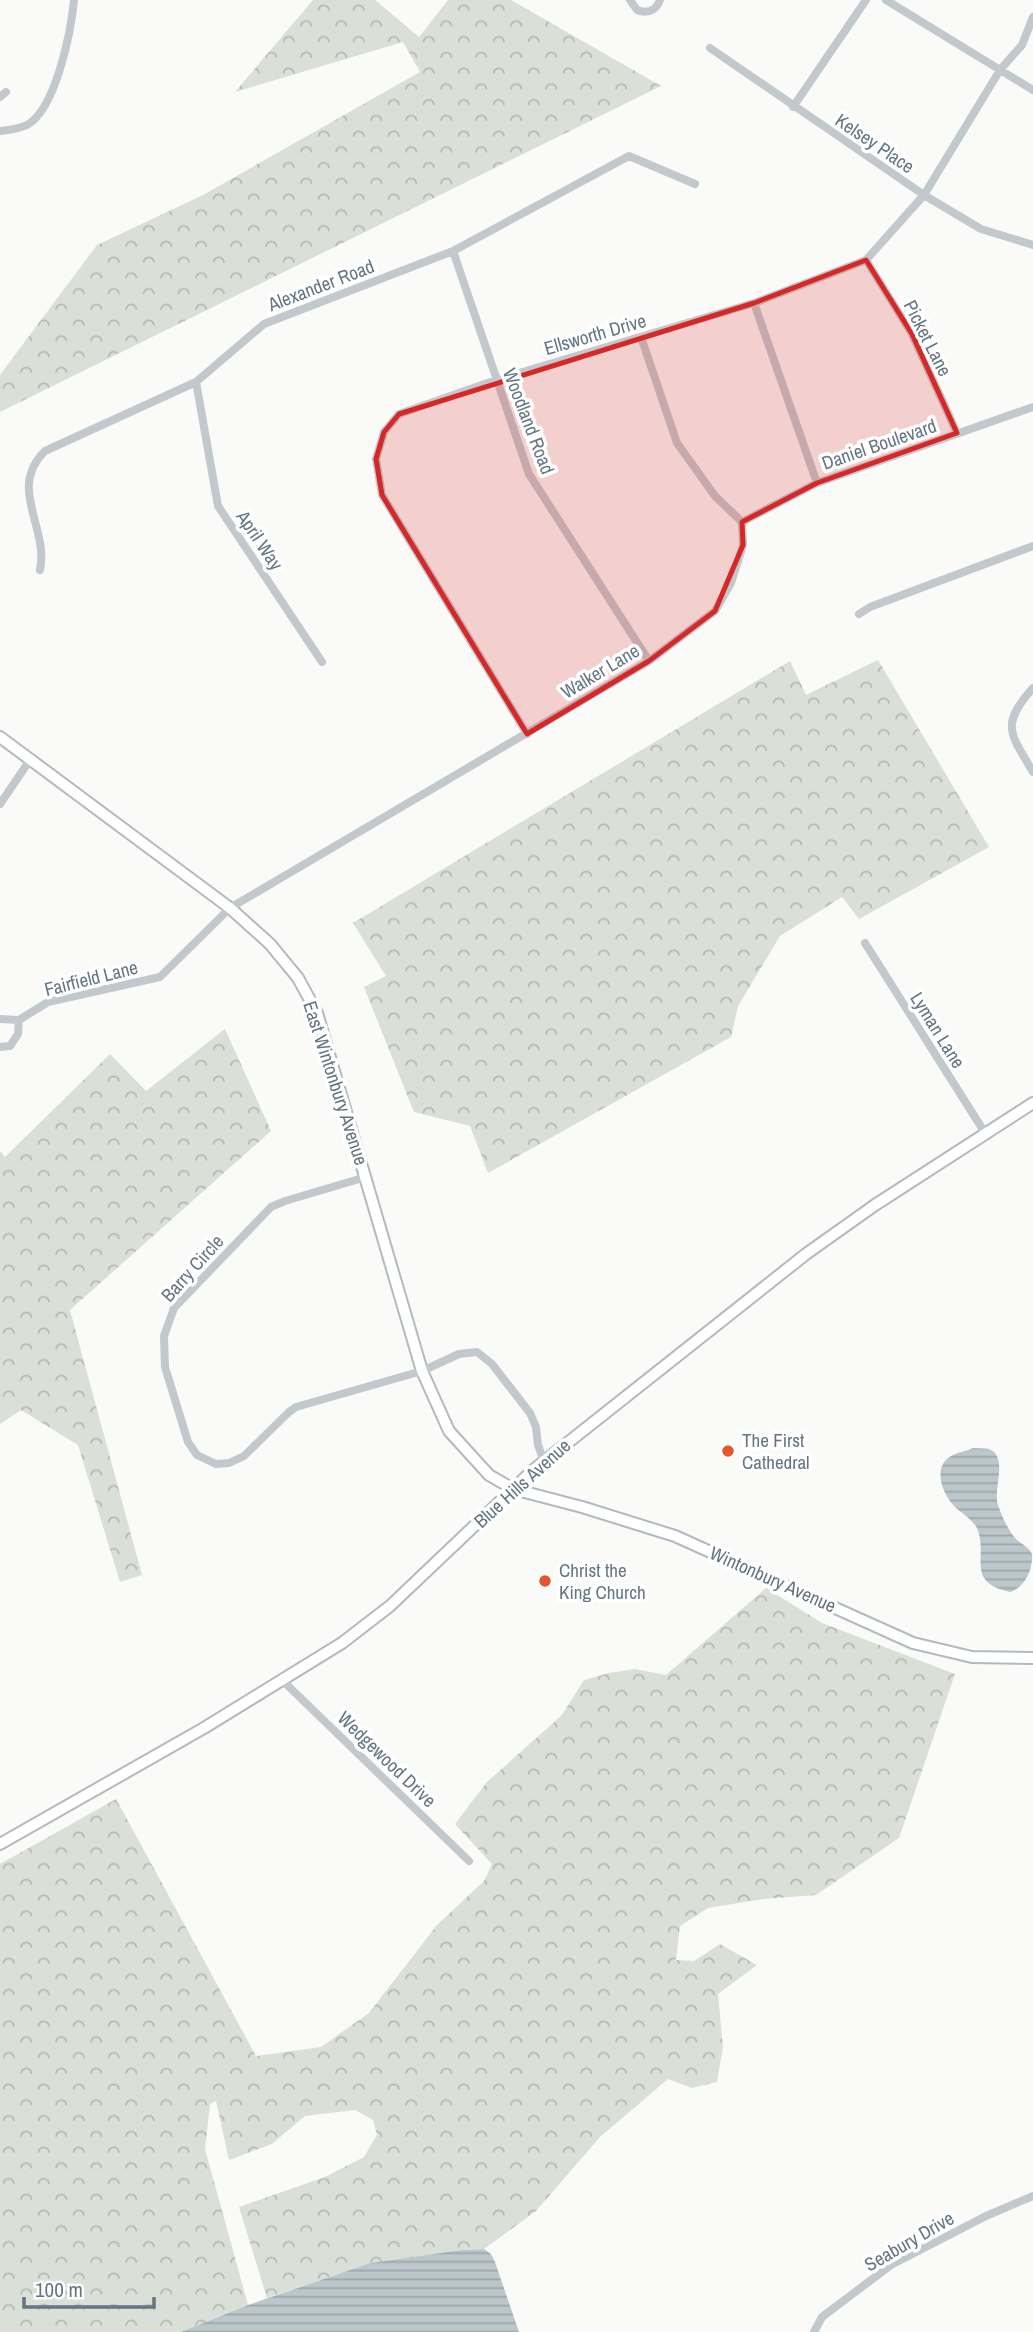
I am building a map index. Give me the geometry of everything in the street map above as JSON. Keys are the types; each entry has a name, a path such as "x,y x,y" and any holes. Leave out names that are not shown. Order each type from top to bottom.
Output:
{"main road":[{"name":"East Wintonbury Avenue","path":"0,737 230,908 270,944 298,978 317,1013 422,1371 449,1431 458,1443 489,1475 513,1489"},
{"name":"Blue Hills Avenue","path":"0,1844 283,1681 342,1643 390,1606 544,1462 825,1238 1033,1103"},
{"name":"Wintonbury Avenue","path":"513,1489 599,1511 675,1536 914,1643 972,1657 1033,1658"}],"street":[{"path":"0,131 26,125 38,114 49,95 68,43 74,0"},
{"path":"630,0 637,10 646,12 656,8 660,0"},
{"path":"793,107 866,0"},
{"path":"886,0 1033,90"},
{"name":"Ellsworth Drive","path":"527,734 382,495 376,459 384,432 399,414 496,380 754,303 866,260 924,195 1000,70 1022,45 1033,17"},
{"name":"Kelsey Place","path":"710,48 924,195 981,229 1033,245"},
{"name":"Alexander Road","path":"40,570 43,557 28,489 35,460 45,451 196,382 264,324 453,251 629,156 695,184"},
{"name":"Woodland Road","path":"453,251 529,474 649,661"},
{"name":"Picket Lane","path":"866,260 912,334 957,433"},
{"path":"754,303 817,482"},
{"path":"641,337 677,443 715,496 741,522"},
{"name":"April Way","path":"196,382 218,506 322,662"},
{"name":"Daniel Boulevard","path":"741,522 817,482 1033,407"},
{"name":"Walker Lane","path":"230,908 649,661 715,611 731,583 743,545 741,522"},
{"path":"859,614 870,607 1033,546"},
{"path":"1033,688 1019,704 1010,726 1016,743 1033,772"},
{"path":"0,804 30,760"},
{"name":"Fairfield Lane","path":"0,1047 10,1046 15,1041 19,1020 48,1002 160,977 230,908"},
{"name":"Lyman Lane","path":"865,943 985,1133"},
{"path":"0,1019 19,1020"},
{"name":"Barry Circle","path":"366,1177 279,1203 262,1214 174,1308 164,1336 165,1367 188,1442 202,1458 219,1464 244,1457 293,1408 422,1371"},
{"path":"422,1371 467,1352 483,1355 535,1421 538,1445 544,1462"},
{"name":"Wedgewood Drive","path":"283,1681 469,1861"},
{"name":"Seabury Drive","path":"814,2332 822,2317 891,2265 976,2221 1033,2196"}],"highlighted area":[{"path":"866,260 912,334 957,433 817,483 742,522 743,545 715,611 649,661 527,734 382,495 376,459 384,432 399,414 754,303"}],"green space":[{"path":"313,0 375,0 419,37 448,0 511,0 661,86 0,412 0,375 97,245 203,195 420,72 403,42 235,92"},
{"path":"878,660 989,847 859,919 842,897 780,936 738,1006 731,1037 488,1173 470,1126 414,1112 364,987 386,976 353,923 790,661 806,695"},
{"path":"225,1029 271,1131 70,1310 142,1575 120,1582 78,1445 21,1410 0,1424 0,1151 5,1157 110,1054 146,1091"},
{"path":"766,1588 822,1623 955,1674 899,1838 816,1895 763,1899 708,1908 680,1926 676,1960 694,1961 720,1944 757,1965 718,1994 723,2047 717,2082 692,2088 668,2079 600,2137 536,2211 484,2249 370,2263 267,2298 239,2207 325,2177 364,2157 377,2135 373,2120 355,2110 305,2116 272,2144 229,2160 216,2101 210,2104 205,2149 248,2305 181,2332 0,2332 0,1864 116,1799 256,2056 321,2047 369,2013 437,1925 484,1881 492,1864 455,1824 487,1782 562,1715 584,1680 635,1669 666,1675"}],"shaded area":[{"path":"973,1448 990,1449 997,1457 997,1499 1000,1510 1013,1535 1032,1554 1027,1577 1020,1586 1010,1592 987,1582 981,1567 977,1528 949,1500 942,1486 942,1465 946,1459"},
{"path":"484,2249 491,2254 495,2262 519,2332 181,2332 248,2305 370,2263"}],"place":[{"name":"The First Cathedral","path":"728,1451"},
{"name":"Christ the King Church","path":"545,1581"}]}
